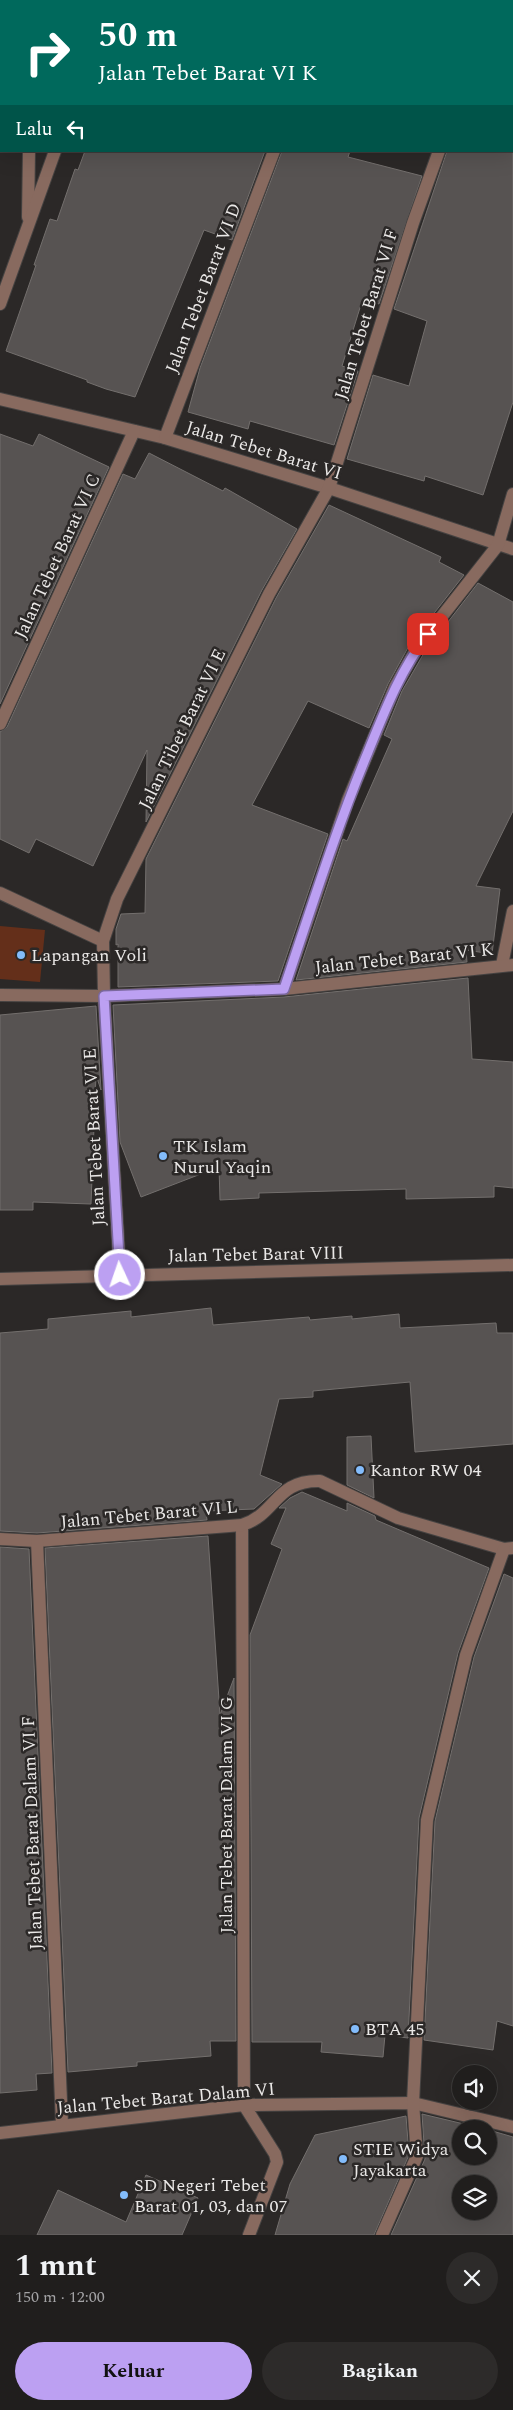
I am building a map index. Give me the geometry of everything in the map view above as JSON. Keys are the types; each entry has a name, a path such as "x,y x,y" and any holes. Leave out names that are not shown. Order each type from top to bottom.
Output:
{"street":[{"path":"28,227 29,152"},
{"path":"0,304 55,152"},
{"name":"Jalan Tebet Barat VI D","path":"165,438 274,152"},
{"name":"Jalan Tebet Barat VI F","path":"329,488 413,223 439,152"},
{"name":"Jalan Tebet Barat VI","path":"0,399 165,438 329,488 513,549"},
{"name":"Jalan Tebet Barat VI C","path":"0,724 134,430"},
{"name":"Jalan Tibet Barat VI E","path":"104,996 103,941 117,899 269,594 329,488"},
{"path":"284,989 348,800 395,687 417,648 498,545 513,494"},
{"path":"0,893 103,941"},
{"path":"508,965 513,911"},
{"name":"Jalan Tebet Barat VI K","path":"0,995 104,996 284,989 508,965"},
{"name":"Jalan Tebet Barat VI E","path":"104,996 120,1275"},
{"name":"Jalan Tebet Barat VIII","path":"0,1279 513,1265"},
{"name":"Jalan Tebet Barat VI L","path":"0,1539 37,1541 242,1525 262,1516 287,1488 306,1480 320,1481 398,1518 509,1549"},
{"name":"Jalan Tebet Barat Dalam VI G","path":"242,1525 244,2105"},
{"name":"Jalan Tebet Barat Dalam VI F","path":"37,1541 62,2124"},
{"path":"382,2235 417,2156 413,2103 427,1820 463,1664 509,1549"},
{"name":"Jalan Tebet Barat Dalam VI","path":"0,2133 62,2124 244,2105 413,2103 513,2127"},
{"path":"244,2105 276,2154 277,2162 249,2235"}],"shaded area":[{"name":"Lapangan Voli","path":"0,926 45,930 40,982 0,979"}],"building":[{"path":"85,152 265,152 232,240 204,230 135,397 106,389 87,382 87,380 6,351 50,219 57,221 75,169 78,170"},
{"path":"282,152 350,152 348,157 422,176 379,304 363,298 342,366 358,371 334,445 250,421 248,429 188,412 200,368"},
{"path":"447,152 513,152 513,402 483,495 425,476 424,481 347,459 373,375 409,386 427,321 394,309"},
{"path":"0,434 33,446 39,434 109,467 0,704"},
{"path":"149,453 223,491 225,488 297,529 262,590 146,822 147,750 93,866 36,839 29,853 0,839 0,732 7,727 123,474 135,479"},
{"path":"329,505 441,557 439,562 464,575 410,644 388,684 369,728 308,701 252,805 328,834 278,981 118,987 116,929 121,914 145,913 146,859 276,598"},
{"path":"478,583 513,602 513,811 476,886 500,889 492,954 466,950 467,962 296,980 343,839 347,841 392,739 384,735 402,691 424,653"},
{"path":"468,978 472,1059 513,1062 513,1188 494,1186 494,1197 406,1199 406,1189 259,1193 259,1198 220,1200 219,1167 141,1197 120,1142 113,1005 284,997"},
{"path":"96,1006 101,1090 96,1075 91,1204 33,1202 33,1210 0,1210 0,1015"},
{"path":"211,1308 213,1325 309,1317 310,1320 352,1316 352,1319 399,1314 400,1328 496,1323 497,1333 513,1333 513,1444 415,1452 410,1382 313,1391 313,1397 279,1399 260,1475 282,1484 254,1509 206,1511 207,1520 37,1533 0,1531 0,1333 48,1329 48,1319 131,1311 131,1317"},
{"path":"371,1436 374,1498 347,1485 347,1437"},
{"path":"302,1492 347,1511 347,1503 375,1516 376,1520 489,1568 458,1653 419,1818 408,2038 385,2035 383,2057 321,2052 322,2042 252,2042 250,1635 282,1549 271,1544 286,1508 279,1508 290,1498"},
{"path":"208,1536 220,1715 234,1678 236,2041 210,2041 211,2056 137,2062 137,2066 68,2072 45,1548"},
{"path":"0,1547 29,1549 52,2073 36,2074 37,2090 0,2093"},
{"path":"504,1574 513,1578 513,2026 497,2021 493,2050 424,2040 435,1821 474,1657"},
{"path":"422,2114 452,2121 452,2165 497,2165 497,2132 513,2137 513,2235 391,2235 425,2159"},
{"name":"STIE Widya Jayakarta","path":"406,2116 409,2155 374,2235 275,2235 290,2184 315,2135"},
{"path":"146,2175 198,2198 182,2235 37,2235 58,2190 126,2222"}],"place":[{"name":"Lapangan Voli","path":"21,955"},
{"name":"TK Islam Nurul Yaqin","path":"163,1156"},
{"name":"Kantor RW 04","path":"360,1470"},
{"name":"BTA 45","path":"355,2029"},
{"name":"STIE Widya Jayakarta","path":"343,2159"},
{"name":"SD Negeri Tebet Barat 01, 03, dan 07","path":"124,2195"}],"route":[{"path":"120,1275 104,996 284,989 348,800 395,687 417,648 428,634"}]}
